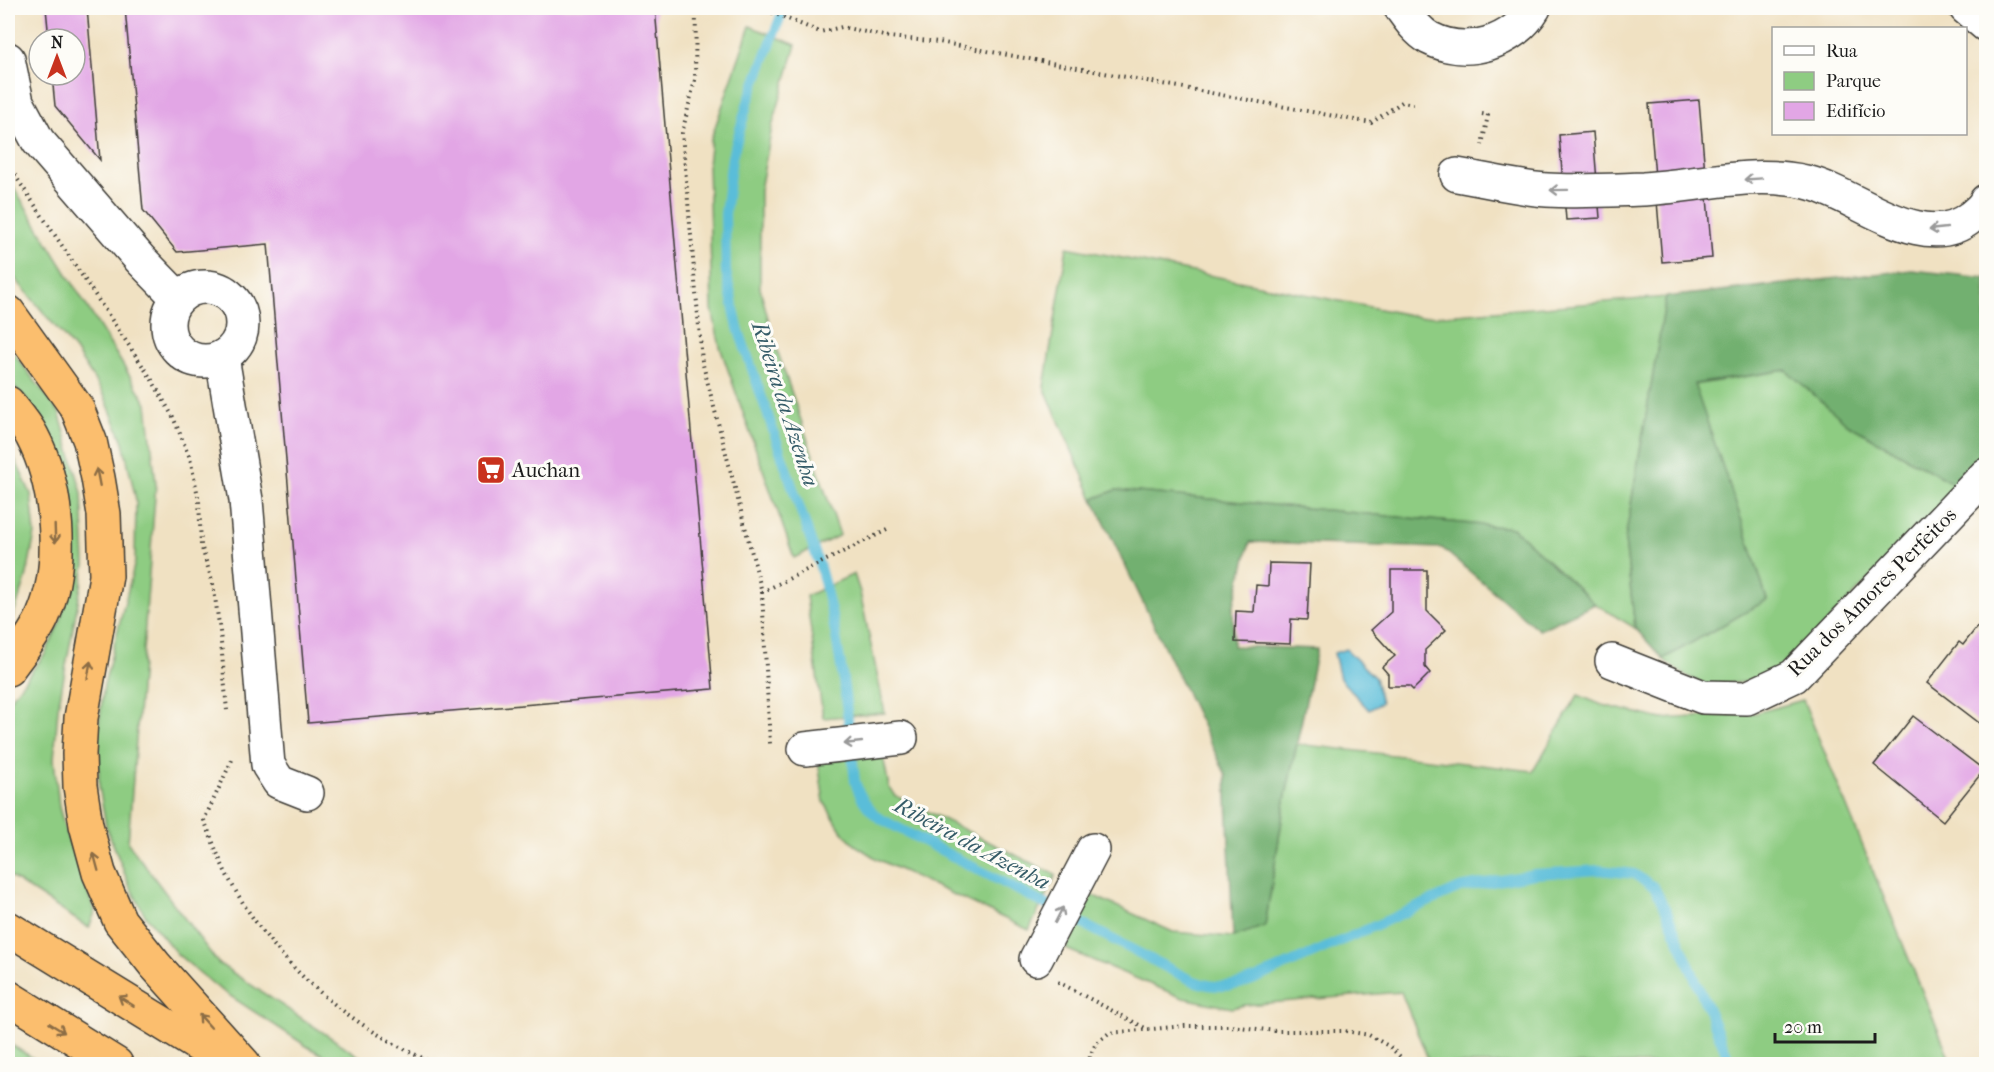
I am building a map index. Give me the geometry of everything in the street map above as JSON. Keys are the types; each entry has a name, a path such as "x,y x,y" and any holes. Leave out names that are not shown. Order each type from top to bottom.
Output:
{"highway":[{"path":"8,312 77,408 90,441 100,487 104,514 106,576 81,718 79,754 80,786 86,825 99,873 120,921 155,965 244,1065"},
{"path":"8,403 32,436 51,488 56,560 51,594 43,617 8,669"},
{"path":"8,928 229,1065"},
{"path":"8,997 116,1065"}],"street":[{"path":"1401,8 1412,24 1429,37 1448,45 1469,47 1490,44 1511,34 1535,11"},
{"path":"1966,8 1986,25"},
{"path":"8,59 17,102 38,141 140,259 178,298"},
{"path":"1457,175 1547,190 1642,189 1766,178 1788,179 1808,182 1886,218 1926,230 1940,230 1964,223 1984,206 1986,201"},
{"path":"201,287 214,288 226,293 241,313 242,327 239,339 232,350 211,361 199,361 179,351 168,331 171,308 178,298 201,287"},
{"path":"222,357 246,500 268,765 279,782 307,792"},
{"name":"Rua dos Amores Perfeitos","path":"1612,661 1703,697 1747,698 1794,676 1986,475"},
{"path":"805,748 902,738"},
{"path":"1045,970 1087,860"}],"path":[{"path":"696,8 694,80 682,133 702,361 762,592 771,752"},
{"path":"761,8 820,32 842,27 889,37 939,42 1371,123 1402,102 1413,104"},
{"path":"8,165 152,380 174,417 190,458 199,501 201,545 213,584 220,631 227,715"},
{"path":"762,592 887,530"},
{"path":"231,749 232,761 204,820 228,878 261,931 302,978 350,1018 436,1065"},
{"path":"1045,970 1148,1029"},
{"path":"1089,1065 1096,1043 1109,1033 1185,1026 1230,1026 1276,1031 1345,1031 1369,1035 1390,1047 1408,1065"}],"green space":[{"path":"750,26 796,45 772,127 760,190 760,288 774,341 840,535 794,558 720,347 712,309 708,164 711,139"},
{"path":"8,178 147,404 156,484 128,843 218,963 371,1064 340,1064 308,1047 218,988 177,954 145,915 129,885 106,826 99,786 98,731 104,685 135,562 136,500 123,442 104,395 75,350 8,270"},
{"path":"1067,247 1420,317 1666,297 1625,540 1635,628 1595,604 1513,528 1116,490 1093,499 1044,387"},
{"path":"1912,270 1986,278 1986,488 1959,487 1847,424 1786,370 1694,384 1767,600 1663,659 1635,628 1625,540 1666,297"},
{"path":"8,346 59,412 82,493 85,565 58,708 54,759 59,807 67,836 95,912 89,928 8,875 8,702 45,654 60,622 74,569 69,489 59,451 27,400 8,380"},
{"path":"1787,370 1847,424 1959,487 1781,670 1760,681 1704,685 1663,659 1767,600 1747,536 1693,385"},
{"path":"8,444 31,494 35,534 26,579 8,630"},
{"path":"1116,490 1513,528 1595,604 1539,630 1442,548 1250,542 1233,608 1233,646 1317,649 1286,795 1265,926 1233,937 1226,775 1093,499"},
{"path":"854,574 860,592 885,713 823,718 806,596"},
{"path":"1578,695 1602,705 1662,719 1756,713 1803,700 1952,1064 1430,1064 1401,992 1232,1008 1183,998 1066,949 1092,895 1173,932 1232,937 1265,926 1286,795 1297,744 1533,771"},
{"path":"883,756 889,787 894,795 1056,875 1029,930 877,859 855,845 841,830 824,802 818,761"},
{"path":"8,1043 43,1064 8,1064"}],"water":[{"path":"1346,649 1375,678 1381,703 1369,710 1340,679 1334,653"}],"building":[{"path":"46,8 87,8 100,160 55,106 53,87 87,87 87,27 48,27"},
{"name":"Auchan","path":"125,8 655,8 713,689 308,723 268,244 177,252 143,210"},
{"path":"1699,100 1712,258 1662,262 1649,104"},
{"path":"1593,132 1600,218 1566,220 1559,135"},
{"path":"1269,563 1310,564 1307,620 1291,619 1290,644 1235,642 1236,611 1254,612 1256,585 1268,586"},
{"path":"1391,570 1427,570 1427,611 1446,630 1425,650 1425,667 1430,673 1413,690 1409,686 1388,686 1388,674 1382,667 1395,656 1371,630 1391,612"},
{"path":"1977,627 1986,635 1986,728 1927,683 1959,642 1963,645"},
{"path":"1913,716 1984,770 1943,821 1874,765"}],"waterway":[{"name":"Ribeira da Azenha","path":"784,8 748,102 732,157 725,214 726,272 738,328 820,567 838,646 855,781 861,797 871,810 879,818 1185,977 1211,986 1237,985 1255,979 1460,888 1534,874 1600,870 1634,874 1654,887 1666,910 1731,1064"}],"place":[{"name":"Auchan","path":"491,470"}]}
